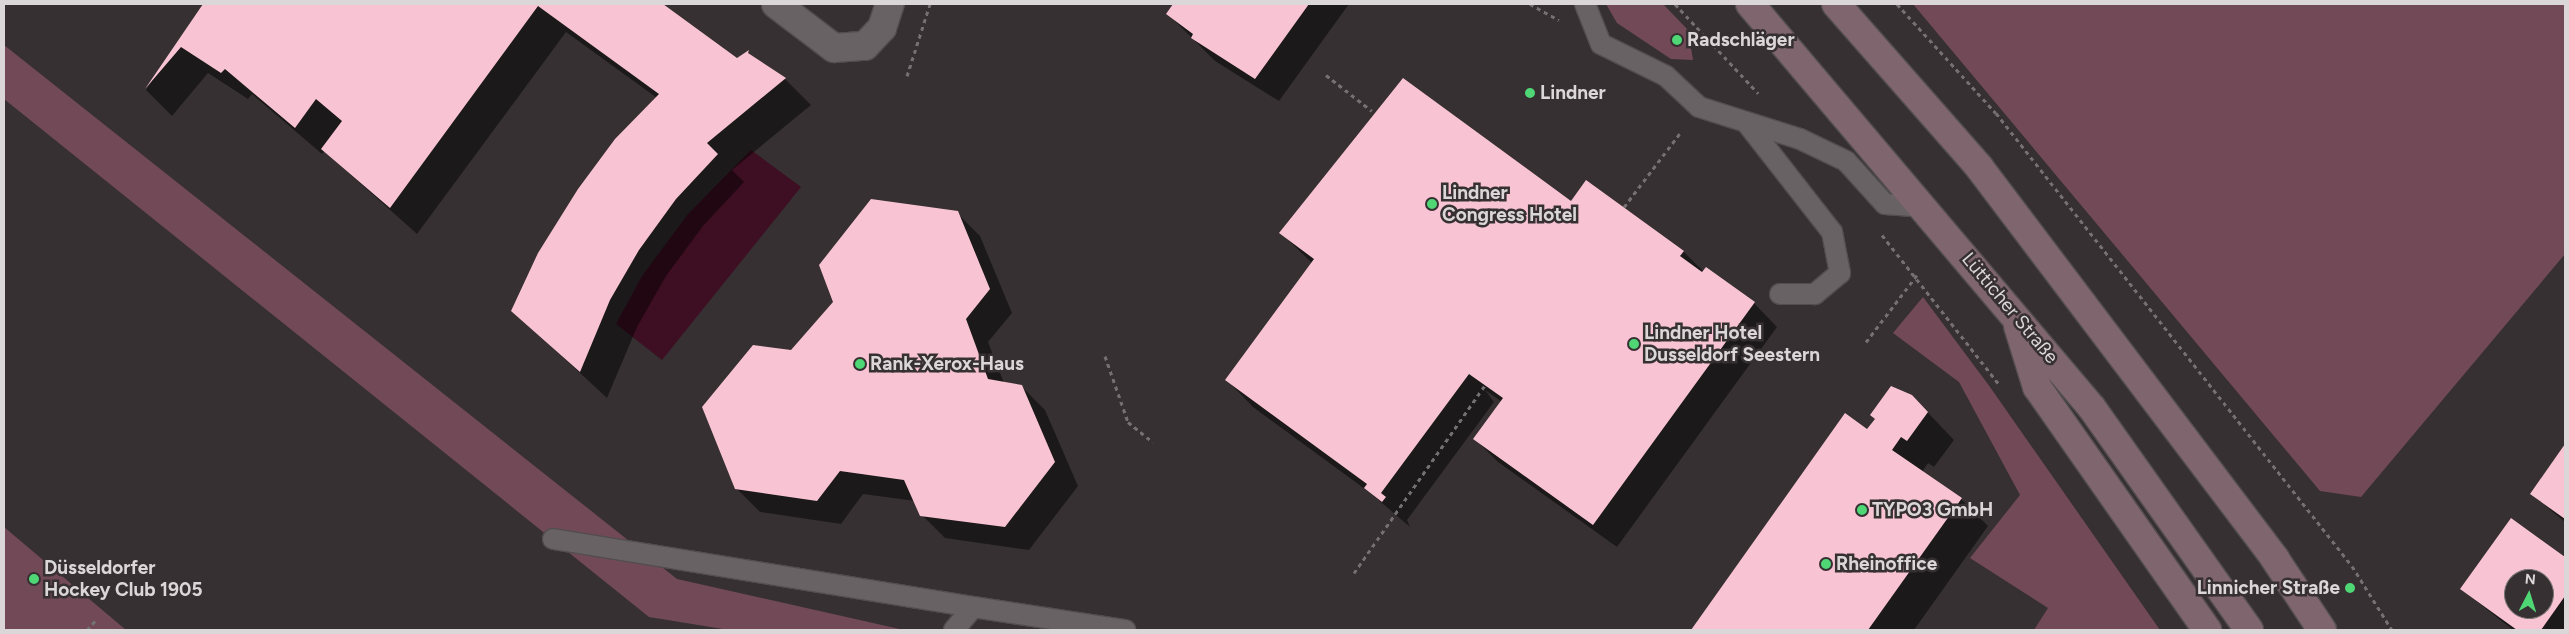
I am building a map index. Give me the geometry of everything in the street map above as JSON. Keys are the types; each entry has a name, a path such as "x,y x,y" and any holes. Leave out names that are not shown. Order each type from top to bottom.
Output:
{"main road":[{"name":"Lütticher Straße","path":"1750,4 1926,207 2092,408 2249,630"},
{"path":"1836,4 1980,167 2275,559 2322,630"},
{"path":"2014,312 2036,387 2207,630"}],"street":[{"path":"776,4 834,48 865,46 882,28 890,4"}],"lane":[{"path":"1585,4 1601,44 1666,76 1699,107 1746,122 1846,160 1885,204 1926,207"},
{"path":"1746,122 1832,232 1840,273 1815,294 1780,294"},
{"path":"553,538 1125,630"},
{"path":"954,630 973,607"}],"path":[{"path":"907,76 930,4"},
{"path":"1530,4 1550,16"},
{"path":"1675,4 1761,96"},
{"path":"1897,4 2008,129 2352,566 2392,630"},
{"path":"1326,75 1372,111"},
{"path":"1624,207 1699,107"},
{"path":"1878,230 1917,275 2006,393"},
{"path":"1866,342 1917,275"},
{"path":"1105,356 1128,422 1153,442"},
{"path":"1354,573 1484,385"},
{"path":"87,630 96,620"}],"shaded area":[{"path":"1606,4 1663,4 1688,30 1693,60 1671,59 1617,23"},
{"path":"1913,4 2565,4 2565,254 2361,497 2320,491"},
{"path":"4,45 677,579 904,630 729,630 649,617 4,99"},
{"path":"751,150 801,187 662,360 616,324 642,276 688,214"},
{"path":"1923,297 1990,387 2160,630 2034,630 2048,608 1970,558 2020,495 1959,382 1893,333"},
{"name":"Düsseldorfer Hockey Club 1905","path":"4,527 126,630 4,630"}],"building":[{"path":"203,4 663,4 737,58 749,50 748,53 786,78 707,143 718,154 676,199 639,250 610,300 580,372 511,311 538,253 578,189 615,139 659,94 538,6 390,208 321,149 342,121 316,99 295,128 225,69 221,73 181,47 145,89"},
{"path":"1173,4 1309,4 1255,79 1191,38 1193,34 1166,14"},
{"path":"1403,78 1571,201 1586,180 1684,251 1680,256 1702,272 1706,267 1755,302 1593,525 1473,439 1503,398 1469,374 1381,493 1386,497 1382,502 1364,488 1367,484 1225,380 1314,259 1279,233"},
{"name":"Rank-Xerox-Haus","path":"871,199 958,211 990,289 966,319 988,379 1022,385 1055,462 1005,527 920,516 904,480 840,471 817,501 735,489 702,407 753,345 791,350 833,302 819,265"},
{"name":"Rheinoffice","path":"1891,386 1912,395 1928,412 1907,441 1901,437 1892,450 1962,498 1868,630 1691,630 1845,413 1867,429 1875,419 1870,415"},
{"path":"2565,444 2565,519 2530,494"},
{"path":"2511,518 2565,557 2565,596 2554,612 2554,569 2504,569 2504,619 2549,619 2541,630 2517,630 2460,589"}],"place":[{"name":"Radschläger","path":"1677,40"},
{"name":"Lindner","path":"1530,93"},
{"name":"Lindner Congress Hotel","path":"1432,204"},
{"name":"Lindner Hotel Dusseldorf Seestern","path":"1634,344"},
{"name":"Rank-Xerox-Haus","path":"860,364"},
{"name":"TYPO3 GmbH","path":"1862,510"},
{"name":"Rheinoffice","path":"1826,564"},
{"name":"Düsseldorfer Hockey Club 1905","path":"34,579"},
{"name":"Linnicher Straße","path":"2350,588"}]}
